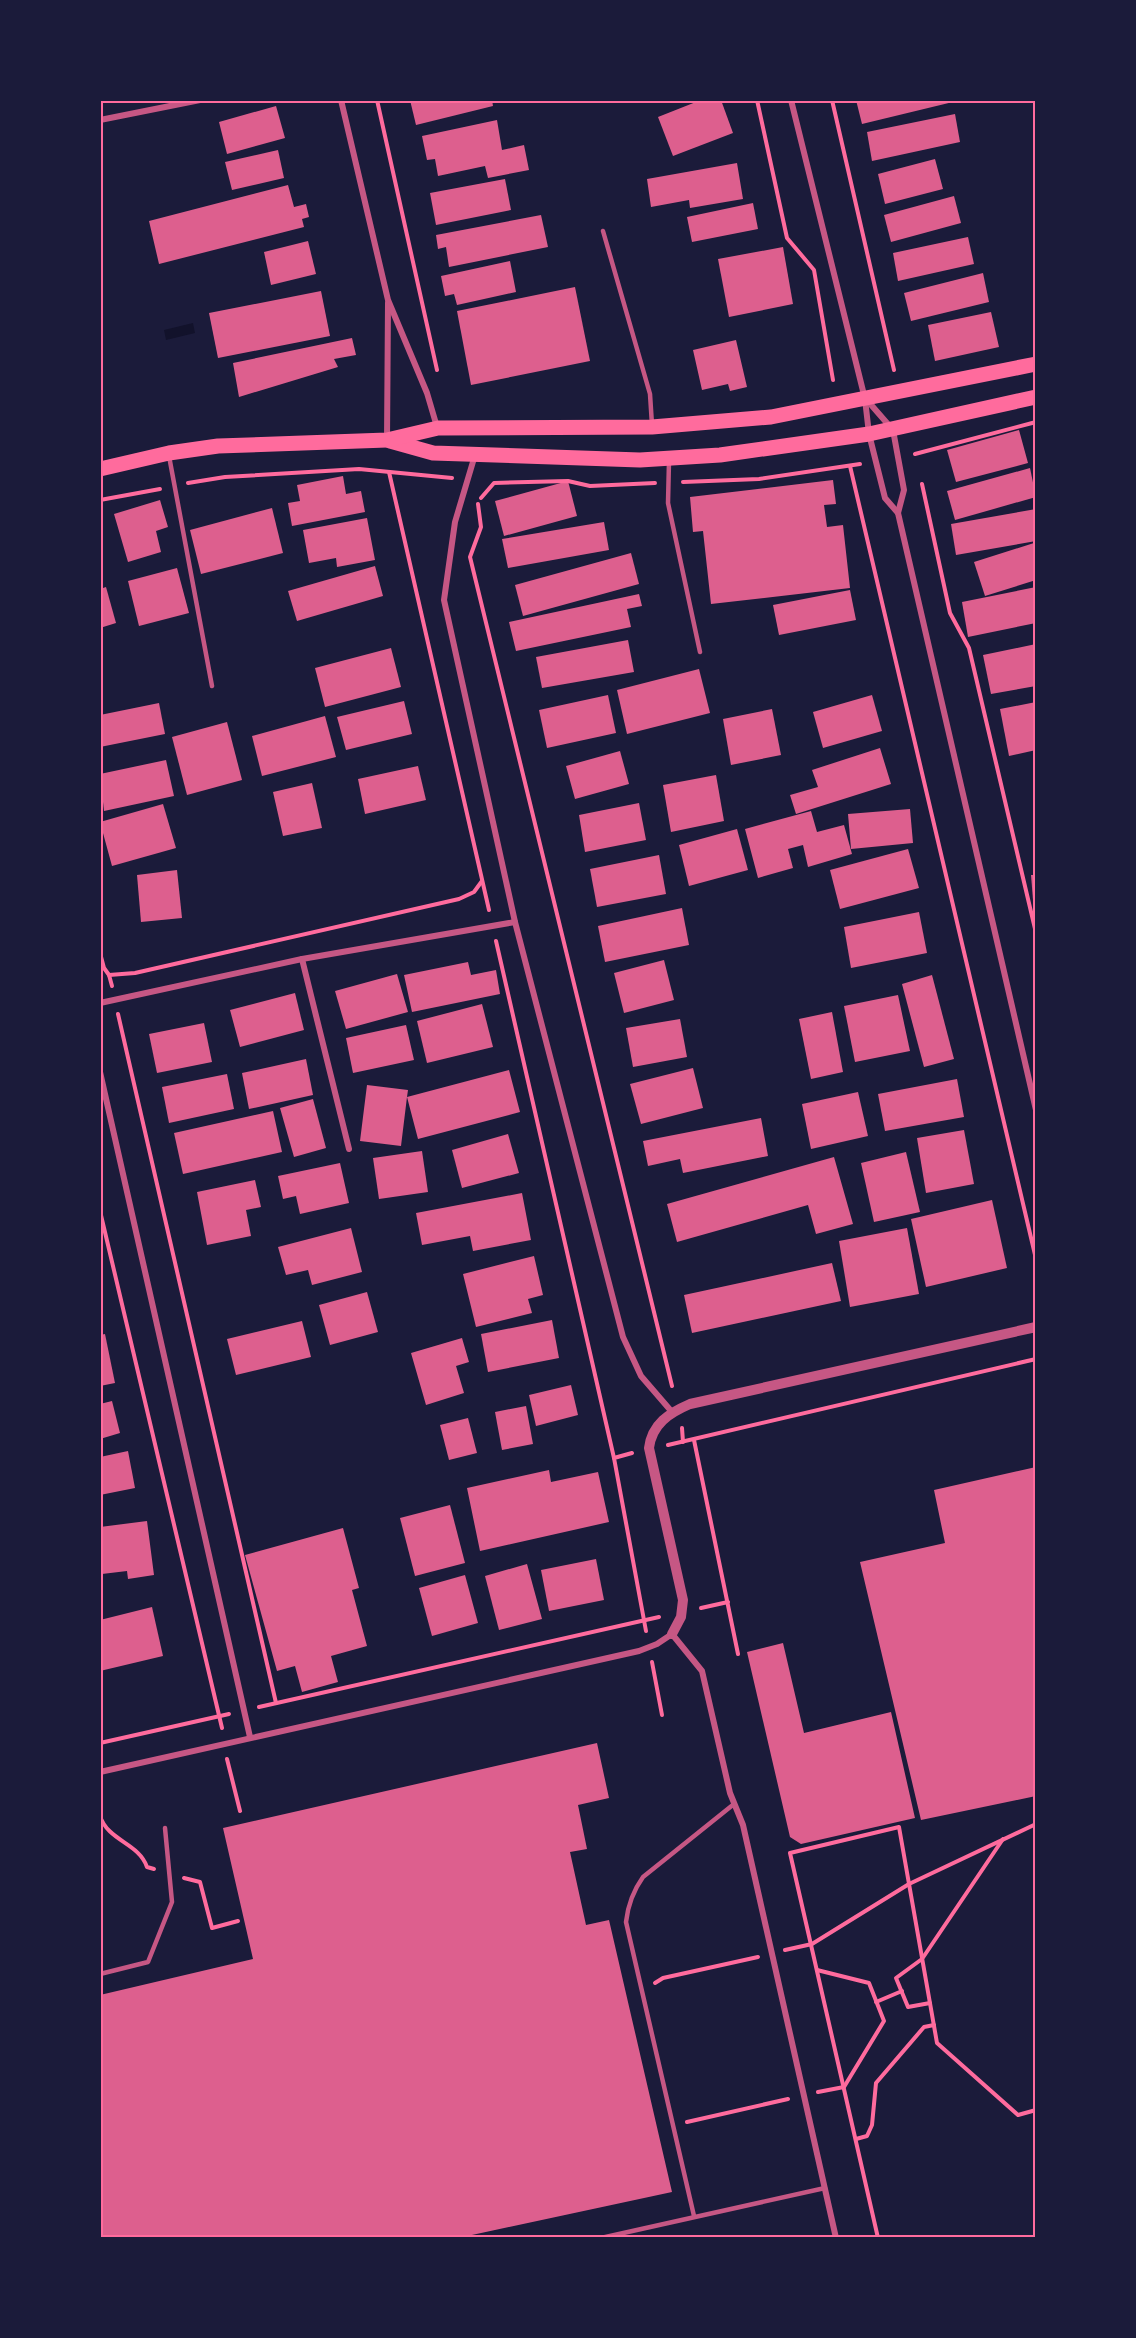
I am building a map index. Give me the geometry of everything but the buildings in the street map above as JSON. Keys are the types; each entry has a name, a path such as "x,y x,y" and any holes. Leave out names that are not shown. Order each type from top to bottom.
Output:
{"main road":[{"path":"100,469 169,453 218,446 387,440 438,428 652,427 771,417 1035,364"},
{"path":"387,440 433,453 640,460 720,455 893,430 1035,397"}],"street":[{"path":"100,120 200,100"},
{"path":"341,100 388,300 427,393 438,428"},
{"path":"791,100 865,399 869,434 885,498 898,513"},
{"path":"387,440 388,300"},
{"path":"865,399 893,430 904,490 898,513 1035,1110"},
{"path":"475,454 454,522 444,600 515,922 623,1337 648,1385 676,1411"},
{"path":"100,1003 302,959 515,922"},
{"path":"302,959 350,1149"},
{"path":"100,1072 250,1737"},
{"path":"100,1772 223,1742 649,1647 672,1634 682,1612 683,1600 649,1448 653,1432 676,1411 1035,1327"},
{"path":"672,1634 702,1671 734,1804 742,1825 836,2238"}],"lane":[{"path":"603,231 650,394 652,427"},
{"path":"169,453 212,686"},
{"path":"669,458 668,503 700,652"},
{"path":"694,2216 626,1922 632,1892 643,1876 734,1804"},
{"path":"100,1974 148,1962 172,1902 165,1828"},
{"path":"601,2238 825,2188"}],"path":[{"path":"377,100 440,381"},
{"path":"757,100 788,238 814,270 833,380"},
{"path":"832,100 894,370"},
{"path":"917,464 915,453 1035,422"},
{"path":"100,500 225,477 359,469 494,483 568,481 590,486 759,480 864,464"},
{"path":"850,466 1035,1259"},
{"path":"389,472 614,1458 662,1715"},
{"path":"920,476 950,614 969,648 1035,933"},
{"path":"494,483 478,501 481,527 470,557 664,1354 683,1442"},
{"path":"109,975 135,972 459,899 474,892 482,881"},
{"path":"100,953 102,969 109,975 115,1000 276,1704"},
{"path":"100,1211 220,1716 223,1742 240,1811"},
{"path":"614,1458 1035,1359"},
{"path":"694,1440 738,1654"},
{"path":"100,1743 728,1602"},
{"path":"100,1816 104,1827 143,1855 147,1867 200,1882 212,1928 238,1921"},
{"path":"643,1993 663,1978 812,1944 909,1884 1035,1824"},
{"path":"878,2238 790,1853 899,1827 937,2043 1018,2115 1035,2110"},
{"path":"930,2003 908,2007 896,1978 922,1959 1004,1838"},
{"path":"816,2093 844,2087 884,2021 869,1983 817,1970"},
{"path":"876,2002 902,1991"},
{"path":"855,2139 867,2136 872,2125 876,2083 924,2027 934,2025"},
{"path":"673,2125 792,2098"}],"shaded area":[{"path":"193,323 195,333 166,340 164,330"}]}
